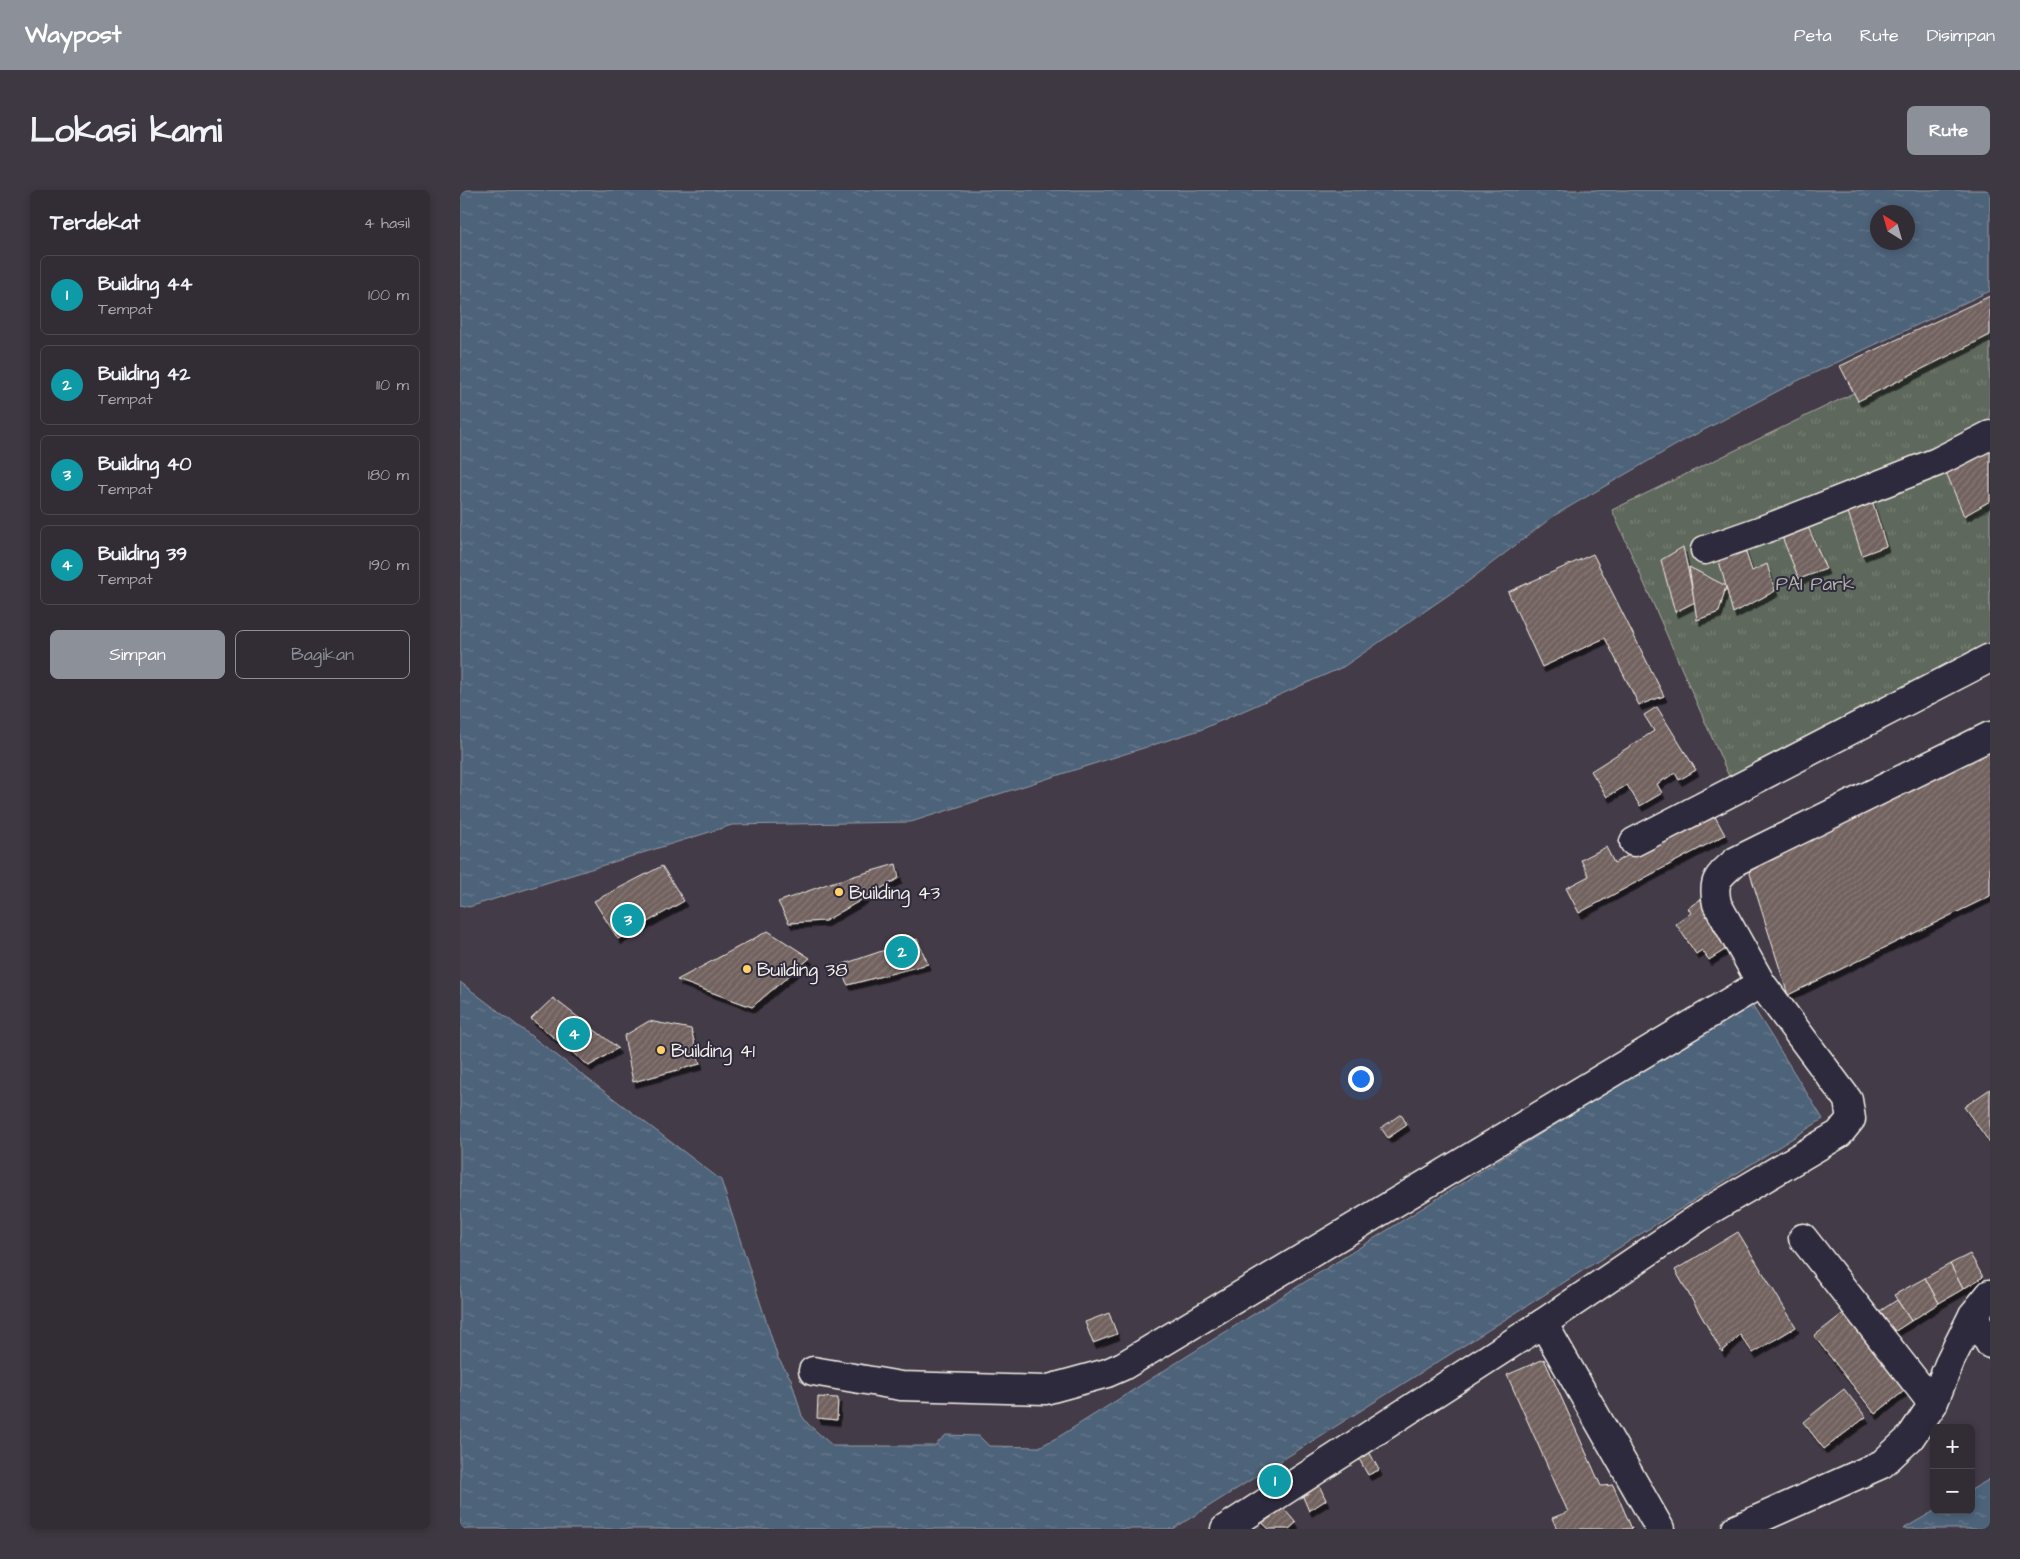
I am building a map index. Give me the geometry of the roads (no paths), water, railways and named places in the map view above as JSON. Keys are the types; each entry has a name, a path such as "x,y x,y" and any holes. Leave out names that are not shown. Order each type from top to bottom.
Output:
{"lane":[{"path":"1705,550 1776,526 1928,466 1990,435"},
{"path":"1634,842 1990,658"},
{"path":"1237,1525 1710,1210 1839,1134 1851,1119 1848,1100 1762,983 1717,904 1714,889 1717,878 1736,861 1990,736"},
{"path":"813,1371 901,1386 1045,1390 1107,1373 1131,1361 1762,983"},
{"path":"1802,1238 1933,1404"},
{"path":"1736,1529 1882,1464 1910,1438 1933,1404 1950,1360 1973,1315 1990,1294"},
{"path":"1973,1315 1990,1344"},
{"path":"1543,1322 1660,1529"}],"water":[{"path":"460,190 1990,190 1990,291 1795,382 1683,441 1555,515 1466,583 1343,667 1200,730 911,822 732,825 469,907 460,905"},
{"path":"460,982 721,1180 778,1358 791,1379 802,1416 808,1424 833,1446 934,1446 946,1435 979,1436 989,1446 1039,1447 1060,1436 1750,1002 1823,1119 1173,1529 460,1529"},
{"path":"1990,1479 1990,1529 1903,1529 1930,1513 1975,1514 1975,1488"}],"place":[{"name":"Building 43","path":"839,892"},
{"name":"Building 40","path":"628,920"},
{"name":"Building 42","path":"902,952"},
{"name":"Building 38","path":"747,969"},
{"name":"Building 39","path":"574,1034"},
{"name":"Building 41","path":"661,1050"},
{"name":"Building 44","path":"1275,1481"}],"park label":[{"name":"PAI Park","path":"1815,583"}]}
